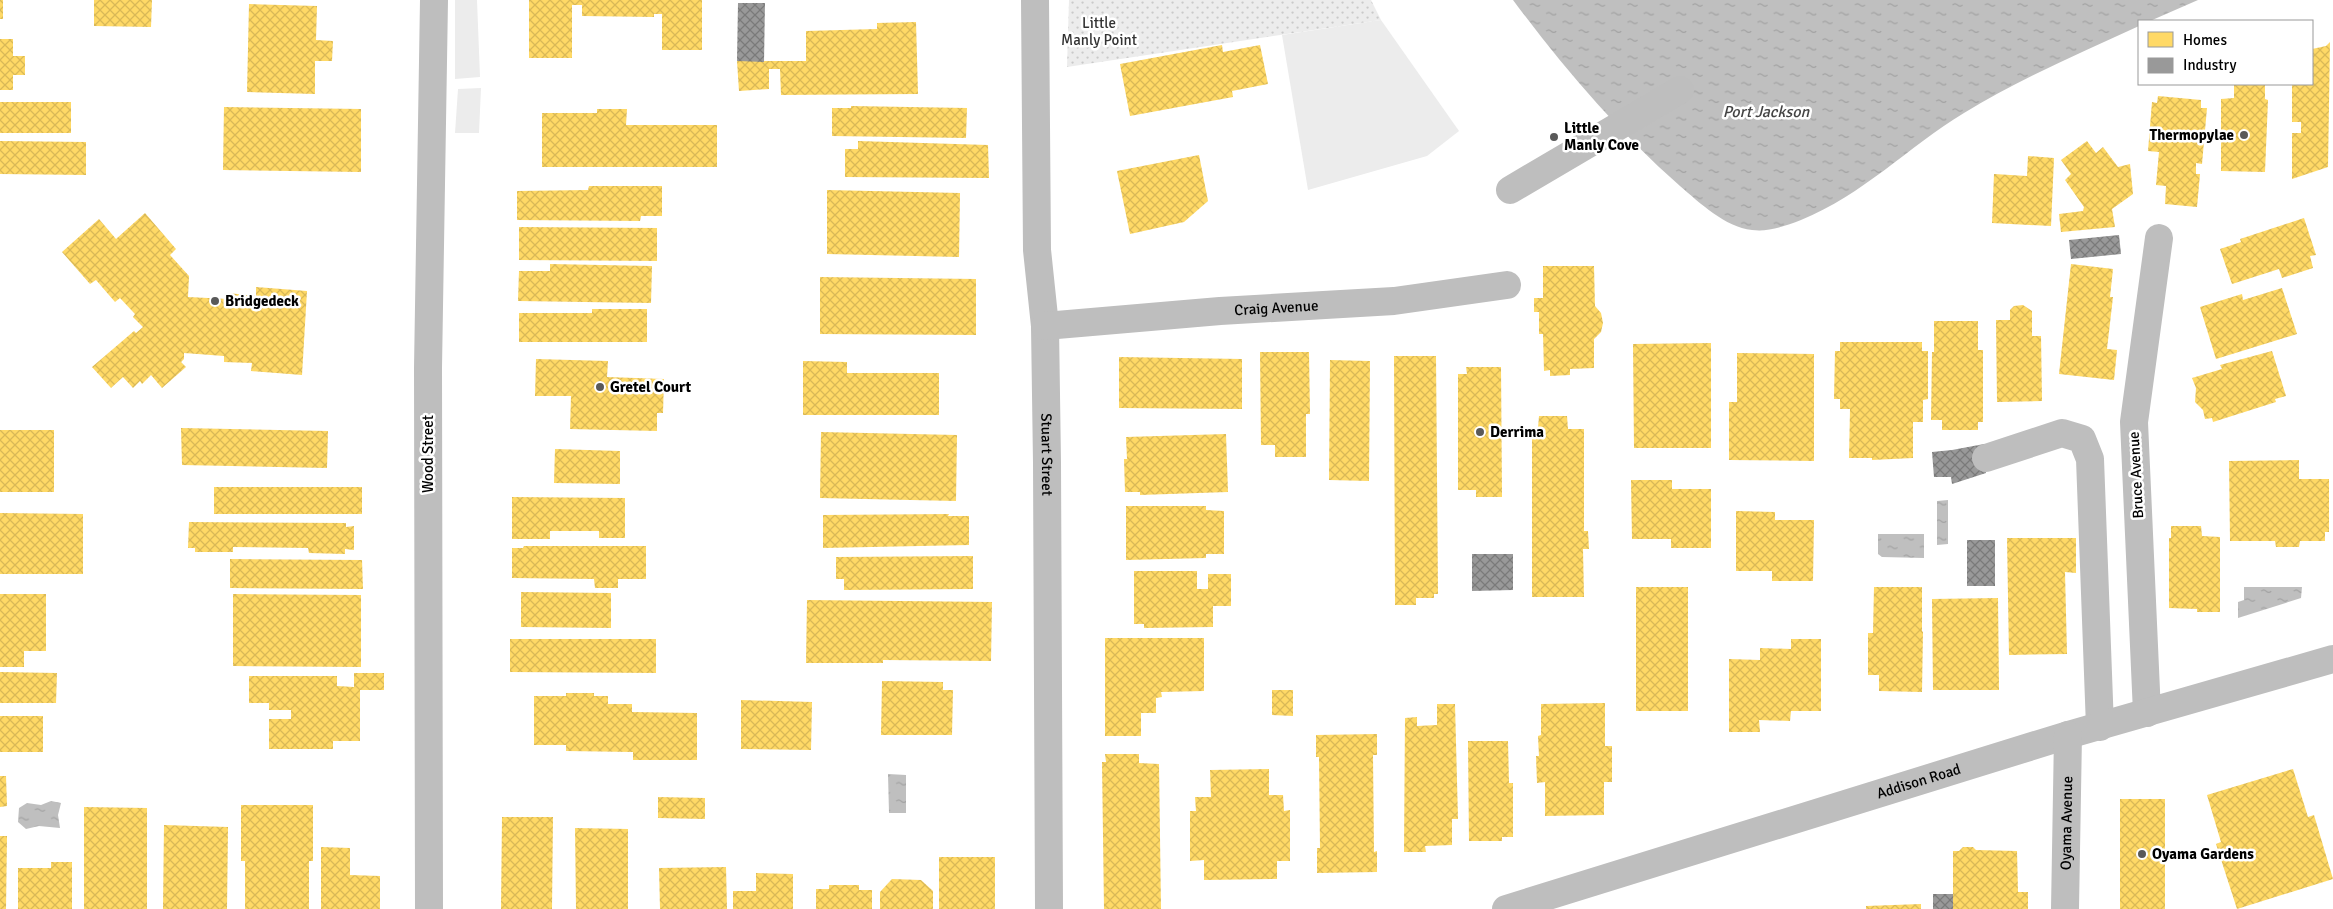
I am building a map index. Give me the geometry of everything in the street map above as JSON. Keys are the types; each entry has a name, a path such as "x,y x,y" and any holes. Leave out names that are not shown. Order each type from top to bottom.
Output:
{"street":[{"name":"Wood Street","path":"430,909 428,368 434,0"},
{"name":"Stuart Street","path":"1035,0 1037,250 1045,326 1048,464 1049,909"},
{"path":"1510,190 1680,90"},
{"name":"Bruce Avenue","path":"2147,714 2134,422 2159,238"},
{"name":"Craig Avenue","path":"1045,326 1394,301 1507,285"},
{"path":"1986,458 2062,433 2082,439 2090,459 2100,727"},
{"name":"Addison Road","path":"1506,909 2068,735 2147,714 2333,659"},
{"name":"Oyama Avenue","path":"2065,909 2068,735"}],"green space":[{"path":"455,0 477,0 480,77 455,79"},
{"name":"Little Manly Point","path":"1069,0 1371,0 1381,20 1067,67"},
{"path":"1381,20 1459,131 1427,156 1308,190 1282,35"},
{"path":"481,88 479,133 455,133 458,89"}],"water":[{"name":"Port Jackson","path":"1513,0 2198,0 2152,20 2138,20 2138,26 2050,67 1985,101 1943,126 1865,184 1824,210 1783,226 1758,230 1742,228 1732,224 1696,200 1634,143 1591,97"},
{"path":"1948,500 1948,544 1937,545 1937,501"},
{"path":"1878,534 1924,534 1924,558 1882,557 1878,554"},
{"path":"2244,587 2302,587 2301,598 2238,618 2238,602 2244,600"},
{"path":"888,774 906,775 906,813 889,813"},
{"path":"51,801 61,803 58,815 60,828 39,826 26,829 18,822 19,808 27,803 41,805"}],"building: Homes":[{"path":"0,0 3,0 3,19 0,19"},
{"path":"94,0 152,0 151,27 94,26"},
{"path":"529,0 702,0 702,50 662,50 662,14 654,14 654,17 582,16 582,5 572,5 572,58 529,58"},
{"path":"249,4 317,6 316,40 333,41 332,61 315,61 315,94 247,92"},
{"path":"916,22 918,94 781,95 780,69 769,69 769,89 739,91 737,61 806,61 806,31 877,29 877,23"},
{"path":"0,39 13,39 13,56 25,56 25,75 13,75 13,90 0,90"},
{"path":"2330,42 2328,167 2292,179 2292,133 2301,133 2301,122 2292,122 2292,85 2313,85 2313,49 2326,46"},
{"path":"1222,45 1223,52 1260,45 1268,84 1232,91 1233,97 1130,116 1120,64"},
{"name":"Thermopylae","path":"2234,85 2265,85 2265,99 2268,100 2265,172 2221,171 2221,99 2234,98"},
{"path":"2158,96 2201,100 2201,108 2207,108 2202,164 2196,163 2196,174 2200,174 2197,207 2165,204 2166,186 2156,185 2159,152 2148,151 2152,102 2157,103"},
{"path":"0,102 71,102 71,133 0,133"},
{"path":"851,106 967,108 966,138 832,136 832,108 851,108"},
{"path":"224,107 361,109 361,172 223,170"},
{"path":"597,109 627,109 626,125 717,125 717,167 542,167 542,113 597,113"},
{"path":"0,141 86,142 86,175 0,174"},
{"path":"858,141 988,145 989,178 845,177 845,149 858,149"},
{"path":"2087,141 2096,153 2103,147 2118,167 2130,164 2133,194 2112,209 2115,227 2061,232 2059,214 2083,211 2084,207 2065,180 2071,174 2061,160"},
{"path":"1199,155 1208,201 1184,222 1130,234 1117,171"},
{"path":"2028,156 2054,158 2051,226 1992,223 1994,174 2027,176"},
{"path":"589,186 662,186 662,216 641,216 640,221 517,220 517,191 588,190"},
{"path":"827,190 960,193 959,257 827,254"},
{"name":"Bridgedeck","path":"145,213 176,249 170,255 189,276 188,297 228,299 228,293 256,296 256,287 307,291 302,375 251,371 252,363 224,362 224,356 184,353 184,359 181,362 186,367 162,388 151,375 142,384 140,381 133,388 123,377 111,388 92,367 134,331 136,333 143,327 133,317 135,314 120,298 115,302 96,280 90,284 62,252 99,219 116,239"},
{"path":"2304,218 2316,255 2310,256 2313,268 2282,278 2279,269 2232,284 2220,249 2241,242 2240,239"},
{"path":"519,227 657,228 657,261 519,260"},
{"path":"550,264 652,266 651,303 518,301 519,271 550,271"},
{"path":"2071,264 2113,269 2110,297 2113,297 2107,349 2117,350 2114,380 2059,374"},
{"path":"1543,266 1594,266 1595,306 1601,313 1603,323 1601,332 1594,339 1594,368 1570,369 1570,375 1550,376 1550,370 1544,371 1543,334 1539,334 1539,312 1534,312 1534,298 1543,298"},
{"path":"820,277 976,279 976,335 820,334"},
{"path":"2282,288 2297,334 2216,359 2200,307 2242,294 2243,300"},
{"path":"2023,305 2032,311 2032,336 2041,336 2042,401 1997,402 1996,320 2010,320 2010,310 2014,306"},
{"path":"592,309 647,309 647,342 519,342 519,313 592,313"},
{"path":"1934,321 1978,321 1978,350 1983,350 1983,422 1978,422 1978,430 1942,430 1942,420 1931,420"},
{"path":"1840,342 1922,342 1922,351 1928,351 1928,399 1923,400 1923,422 1913,422 1913,458 1872,460 1872,458 1849,458 1850,409 1840,409 1840,399 1834,399 1835,351 1840,351"},
{"path":"1711,343 1711,448 1634,448 1633,344"},
{"path":"2272,351 2286,396 2275,399 2276,402 2213,422 2212,418 2205,419 2203,410 2195,402 2196,388 2192,378 2222,369 2220,365"},
{"path":"1260,352 1309,352 1310,414 1306,414 1306,457 1275,457 1275,445 1261,445"},
{"path":"1737,353 1814,354 1814,461 1729,460 1729,402 1737,402"},
{"path":"1394,356 1436,356 1438,594 1434,594 1434,598 1416,598 1416,605 1395,605"},
{"path":"1119,357 1242,359 1242,409 1119,408"},
{"name":"Gretel Court","path":"536,359 608,361 607,377 664,379 663,413 657,413 657,431 570,429 571,396 535,396"},
{"path":"1330,360 1370,361 1369,481 1329,480"},
{"path":"803,361 847,362 847,373 939,373 939,415 803,415"},
{"name":"Derrima","path":"1466,367 1501,367 1502,497 1476,497 1476,490 1458,490 1458,374 1467,374"},
{"path":"1539,416 1567,416 1568,429 1584,429 1584,531 1588,531 1589,549 1583,549 1584,597 1532,597 1532,428 1538,428"},
{"path":"181,428 328,431 327,468 182,465"},
{"path":"0,430 54,430 54,492 0,492"},
{"path":"821,432 957,435 956,501 820,498"},
{"path":"1226,434 1228,492 1140,495 1140,492 1125,492 1124,459 1127,459 1126,437"},
{"path":"555,449 620,451 620,484 554,483"},
{"path":"2299,460 2299,479 2329,479 2329,532 2325,532 2325,541 2300,541 2299,547 2276,547 2275,541 2230,541 2229,461"},
{"path":"1631,480 1672,480 1672,489 1711,489 1711,548 1671,548 1671,539 1632,539"},
{"path":"214,487 362,487 362,514 214,514"},
{"path":"512,497 625,498 625,538 599,538 599,531 550,531 550,539 512,539"},
{"path":"1126,506 1206,506 1206,510 1224,511 1224,554 1206,554 1206,558 1126,560"},
{"path":"1736,511 1775,512 1775,520 1814,520 1813,581 1772,581 1772,571 1736,571"},
{"path":"0,513 83,514 83,574 0,574"},
{"path":"949,514 948,516 969,516 969,545 823,548 823,515"},
{"path":"189,522 346,523 346,527 354,526 354,550 345,549 345,554 309,553 308,548 233,547 233,552 195,552 195,548 188,548"},
{"path":"2171,526 2201,526 2202,536 2220,537 2220,612 2197,612 2197,609 2169,608 2169,538 2171,538"},
{"path":"2007,538 2076,538 2076,573 2065,572 2067,654 2009,655"},
{"path":"524,546 646,546 646,579 618,579 618,588 595,588 594,579 512,578 512,548 523,548"},
{"path":"973,556 973,589 844,590 844,579 836,579 836,557"},
{"path":"230,559 362,560 363,589 230,588"},
{"path":"1134,571 1197,571 1197,589 1208,589 1208,574 1231,574 1231,606 1213,606 1213,627 1144,628 1144,624 1134,624"},
{"path":"1636,587 1688,587 1688,711 1636,711"},
{"path":"1874,587 1922,587 1922,692 1879,691 1879,675 1868,675 1868,633 1873,633"},
{"path":"521,592 611,593 611,628 521,627"},
{"path":"0,594 46,594 46,651 24,651 24,667 0,667"},
{"path":"233,594 361,595 361,667 233,666"},
{"path":"1998,598 1999,690 1933,690 1932,599"},
{"path":"807,600 992,602 991,661 883,660 883,663 806,663"},
{"path":"1105,638 1204,638 1204,691 1161,692 1162,697 1156,698 1156,713 1141,713 1141,736 1105,736"},
{"path":"510,639 656,639 656,673 510,672"},
{"path":"1791,639 1821,639 1821,711 1791,711 1790,721 1759,720 1760,732 1729,732 1729,659 1760,660 1760,648 1791,649"},
{"path":"0,672 57,673 56,703 0,703"},
{"path":"354,673 384,673 384,690 360,690 360,741 333,741 333,749 269,749 269,719 291,719 291,710 269,710 269,703 249,703 249,676 337,676 337,686 354,687"},
{"path":"882,681 943,682 943,690 953,690 952,735 881,735"},
{"path":"1272,690 1293,690 1293,716 1272,715"},
{"path":"566,693 594,693 594,696 608,696 608,704 632,704 632,712 697,713 697,760 633,760 633,752 566,751 566,745 534,745 534,696 566,696"},
{"path":"741,700 812,702 811,750 741,749"},
{"path":"1605,703 1605,746 1612,746 1612,782 1604,782 1604,815 1545,816 1545,782 1537,783 1536,756 1539,756 1538,736 1541,735 1541,704"},
{"path":"1437,704 1455,704 1458,819 1452,819 1452,845 1425,846 1426,852 1404,852 1405,718 1417,717 1417,726 1437,725"},
{"path":"0,716 43,716 43,752 0,752"},
{"path":"1377,734 1377,755 1373,755 1374,852 1377,851 1377,872 1317,873 1317,848 1320,848 1319,757 1316,757 1316,735"},
{"path":"1468,741 1508,741 1509,783 1513,783 1513,837 1502,837 1502,841 1469,841"},
{"path":"1105,754 1139,754 1139,763 1159,764 1161,909 1104,909 1102,762 1106,762"},
{"path":"1269,769 1269,795 1283,795 1284,811 1290,810 1290,861 1277,861 1277,879 1204,880 1204,860 1190,861 1190,811 1196,811 1195,797 1211,797 1210,770"},
{"path":"2293,769 2308,817 2314,815 2333,879 2237,909 2216,844 2221,842 2207,795"},
{"path":"0,776 6,776 7,806 0,807"},
{"path":"658,797 705,798 705,819 658,818"},
{"name":"Oyama Gardens","path":"2120,799 2165,799 2165,909 2120,909"},
{"path":"241,805 313,805 313,861 309,861 309,909 245,909 245,861 241,861"},
{"path":"84,807 147,808 147,909 84,909"},
{"path":"502,817 553,817 552,909 501,909"},
{"path":"164,825 228,827 227,909 163,909"},
{"path":"575,828 628,829 628,909 576,909"},
{"path":"0,836 7,836 6,909 0,909"},
{"path":"321,847 350,848 350,875 380,876 380,909 321,909"},
{"path":"1963,847 1973,847 1976,850 2017,851 2018,892 2028,892 2028,909 1953,909 1953,851 1959,851"},
{"path":"939,857 995,857 995,909 939,909"},
{"path":"51,862 72,862 72,909 18,909 18,868 51,868"},
{"path":"726,867 727,909 660,909 659,868"},
{"path":"756,873 793,874 793,909 733,909 733,891 756,891"},
{"path":"892,879 921,880 933,891 933,909 880,909 880,892"},
{"path":"829,885 859,885 859,890 872,890 872,909 816,909 816,889 829,889"},
{"path":"1921,904 1921,909 1866,909 1866,906"}],"building: Industry":[{"path":"738,3 765,3 764,62 737,61"},
{"path":"2119,235 2121,254 2071,259 2069,240"},
{"path":"1984,444 1986,473 1952,484 1951,477 1934,477 1932,452"},
{"path":"1967,540 1995,540 1995,586 1967,586"},
{"path":"1472,554 1513,554 1513,590 1472,591"},
{"path":"1933,894 1953,894 1953,909 1933,909"}],"place":[{"name":"Thermopylae","path":"2244,135"},
{"name":"Little Manly Cove","path":"1554,137"},
{"name":"Bridgedeck","path":"215,301"},
{"name":"Gretel Court","path":"600,387"},
{"name":"Derrima","path":"1480,432"},
{"name":"Oyama Gardens","path":"2142,854"}]}
